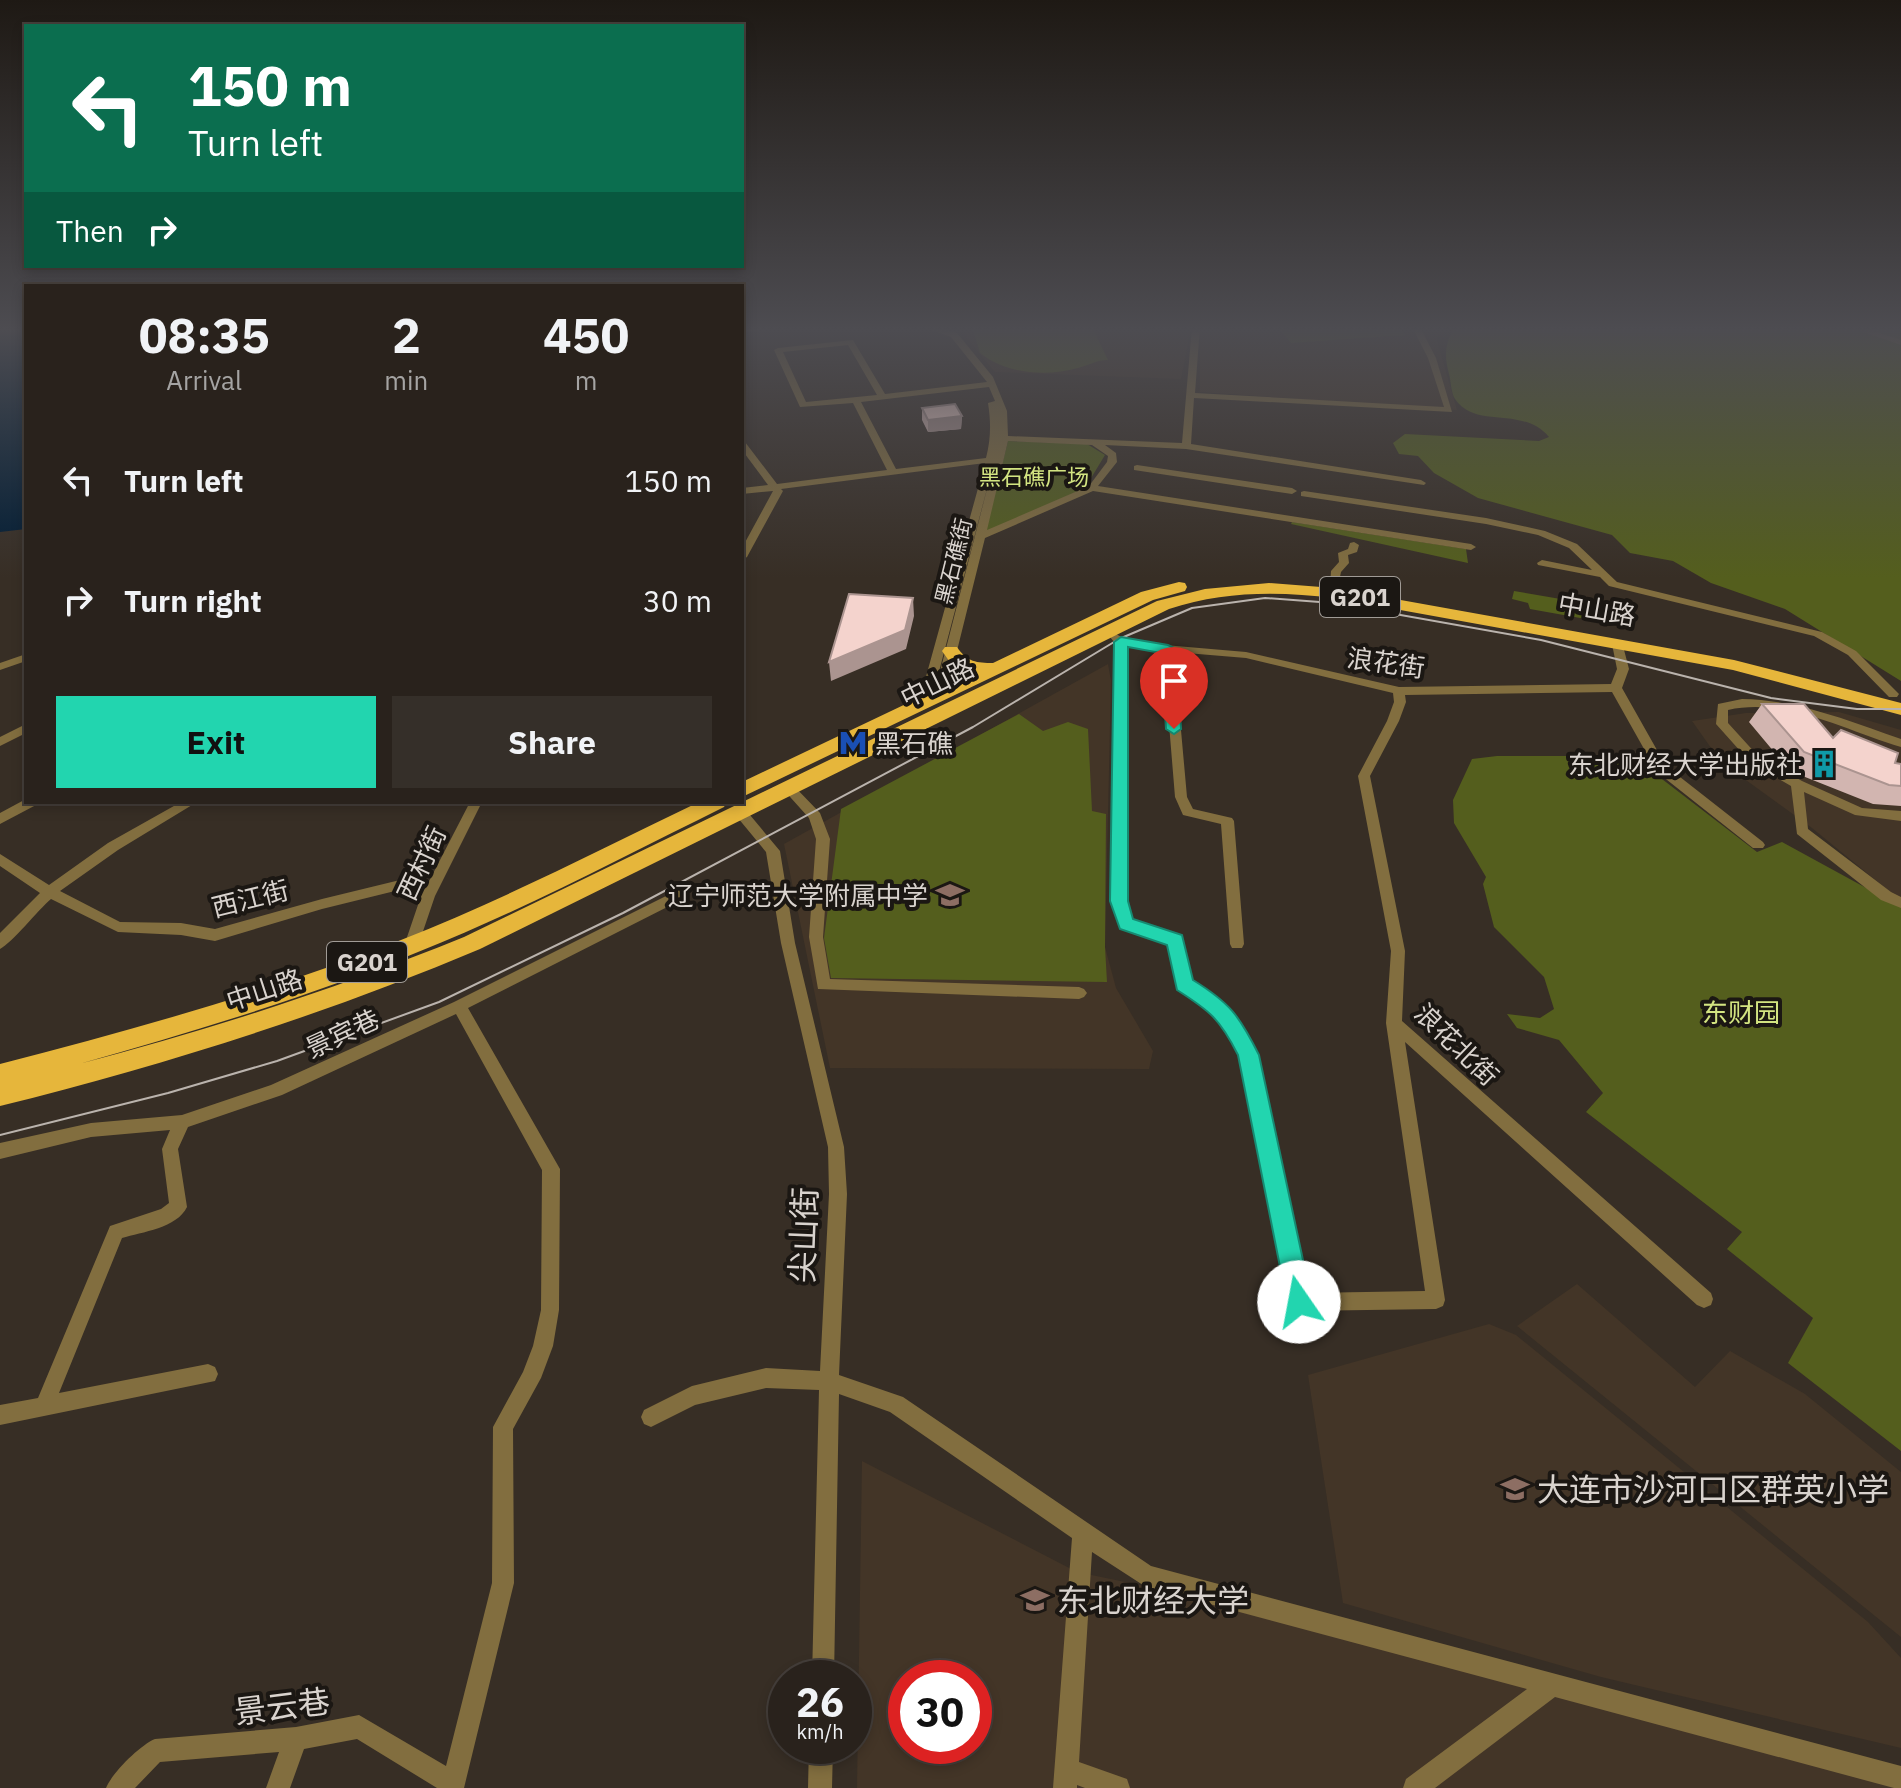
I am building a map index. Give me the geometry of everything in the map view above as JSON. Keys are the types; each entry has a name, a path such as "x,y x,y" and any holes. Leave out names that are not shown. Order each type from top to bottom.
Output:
{"highway":[{"name":"中山路","path":"744,795 941,691 1147,596 1168,589 1242,578 1334,584 1733,655 1897,701"},
{"name":"中山路","path":"744,798 788,788 995,687 1116,636 1179,599 1225,591 1269,588 1334,593 1618,644 1897,701"},
{"path":"951,651 953,657 964,664 995,668"},
{"path":"853,757 870,738 922,713 941,691"},
{"name":"中山路","path":"0,1075 262,999 411,946 726,804"},
{"name":"中山路","path":"0,1095 116,1066 217,1036 409,970 727,804"}],"street":[{"path":"861,410 892,471"},
{"name":"黑石礁街","path":"941,691 935,665 1000,438 994,410"},
{"path":"1186,446 1189,410"},
{"path":"1000,438 1186,446 1391,483 1421,483"},
{"path":"981,536 1092,488 1113,461 1113,455 1094,442"},
{"path":"744,446 778,491 744,553"},
{"path":"744,491 995,459"},
{"name":"黑石礁街","path":"941,691 981,536 995,459"},
{"path":"1137,468 1292,491 1278,502 1271,514"},
{"path":"1092,488 1471,547"},
{"path":"1304,494 1486,521 1541,533 1573,546 1613,584 1828,639 1852,653 1897,701"},
{"path":"1334,584 1336,571 1344,563 1343,553 1352,552 1354,545"},
{"path":"1542,563 1605,575"},
{"path":"1116,636 1119,901 1122,914 1126,924 1175,941 1184,984 1218,1006 1234,1026 1249,1055 1299,1302 1436,1300 1394,1023"},
{"name":"浪花街","path":"1116,636 1168,649 1246,655 1399,691 1616,688"},
{"path":"1618,644 1623,669 1616,688 1661,769 1758,845"},
{"path":"1168,649 1181,797 1188,812 1227,821 1237,944"},
{"path":"0,667 24,658"},
{"path":"935,665 941,691 995,687"},
{"name":"浪花北街","path":"1399,691 1400,702 1393,721 1364,776 1398,951 1394,1023 1704,1299"},
{"path":"1901,743 1762,702 1737,702 1722,707 1722,724 1754,759 1797,784 1860,812 1901,816"},
{"path":"0,742 24,729"},
{"path":"1797,784 1802,831 1886,896 1901,903"},
{"path":"788,788 815,816 823,839 816,937 823,985 1079,993"},
{"path":"0,819 27,804"},
{"path":"0,943 48,891 150,824 187,804"},
{"name":"西村街","path":"411,946 428,896 475,804"},
{"name":"尖山街","path":"735,804 773,851 803,1014 836,1147 838,1194 829,1381 823,1660"},
{"name":"西江街","path":"0,859 48,891 118,927 181,929 215,935 400,885 428,896"},
{"name":"景宾巷","path":"0,1151 91,1130 182,1122 276,1090 459,1006 682,893"},
{"path":"453,1786 503,1583 503,1427 539,1357 550,1310 551,1169 459,1006"},
{"path":"44,1406 116,1232 166,1216 178,1207 170,1149 182,1122"},
{"path":"0,1415 208,1374"},
{"path":"651,1417 692,1396 766,1378 829,1381 896,1404 1146,1576 1901,1778"},
{"path":"1083,1533 1066,1779 1118,1788"},
{"path":"1415,1788 1553,1684"},
{"name":"景云巷","path":"118,1788 155,1751 296,1739 359,1727 453,1786"},
{"path":"278,1788 296,1739"},
{"path":"820,1788 821,1764"}],"shaded area":[{"name":"辽宁师范大学附属中学","path":"1108,664 1111,681 1105,947 1116,988 1153,1051 1149,1069 830,1068 784,844"},
{"path":"1839,712 1901,730 1901,901 1812,828 1721,762 1692,721 1746,713"},
{"path":"1577,1284 1695,1387 1730,1351 1805,1394 1901,1472 1901,1637 1517,1326"},
{"name":"大连市沙河口区群英小学","path":"1489,1324 1516,1335 1868,1622 1901,1658 1901,1748 1601,1677 1343,1603 1308,1375"},
{"name":"东北财经大学","path":"862,1461 1077,1572 1342,1627 1901,1773 1901,1788 857,1788 857,1764 872,1764 872,1660 859,1660"}],"green space":[{"path":"1468,410 1901,410 1901,681 1785,609 1711,583 1673,561 1630,553 1612,535 1478,498 1434,473 1418,456 1399,454 1393,443 1405,434 1539,441 1549,437 1526,422"},
{"name":"黑石礁广场","path":"1008,441 1087,444 1105,455 1085,488 985,533"},
{"path":"1291,524 1466,549 1468,563"},
{"path":"1514,591 1625,610 1625,626 1530,609 1528,603 1512,599"},
{"name":"辽宁师范大学附属中学","path":"1019,714 1043,731 1068,722 1088,729 1092,811 1106,814 1107,982 831,978 824,938 841,809"},
{"name":"东财园","path":"1497,756 1632,756 1757,852 1782,842 1901,907 1901,1451 1788,1363 1813,1318 1727,1249 1742,1232 1586,1112 1603,1093 1559,1040 1517,1028 1507,1014 1540,1018 1554,1009 1544,977 1494,927 1483,884 1486,877 1454,823 1453,800 1472,759"}],"water":[{"path":"0,410 24,410 24,529 0,532"}],"building":[{"path":"923,410 959,410 962,416 928,420"},
{"path":"849,594 913,598 905,630 829,662"},
{"path":"1762,704 1804,704 1833,738 1841,730 1898,753 1895,763 1901,764 1901,786 1889,785 1804,752"}],"tram line":[{"path":"0,1135 168,1093 277,1061 439,1002 623,913 973,727 1119,639 1192,608 1265,598 1333,603 1541,640 1771,698 1857,709 1901,709"}],"place":[{"name":"黑石礁","path":"853,743"},
{"name":"东北财经大学出版社","path":"1824,764"},
{"name":"辽宁师范大学附属中学","path":"950,895"},
{"name":"大连市沙河口区群英小学","path":"1515,1489"},
{"name":"东北财经大学","path":"1035,1600"}],"route":[{"path":"1174,729 1168,649 1121,642 1119,901 1122,914 1126,924 1175,941 1184,984 1218,1006 1234,1026 1249,1055 1299,1302"}]}
